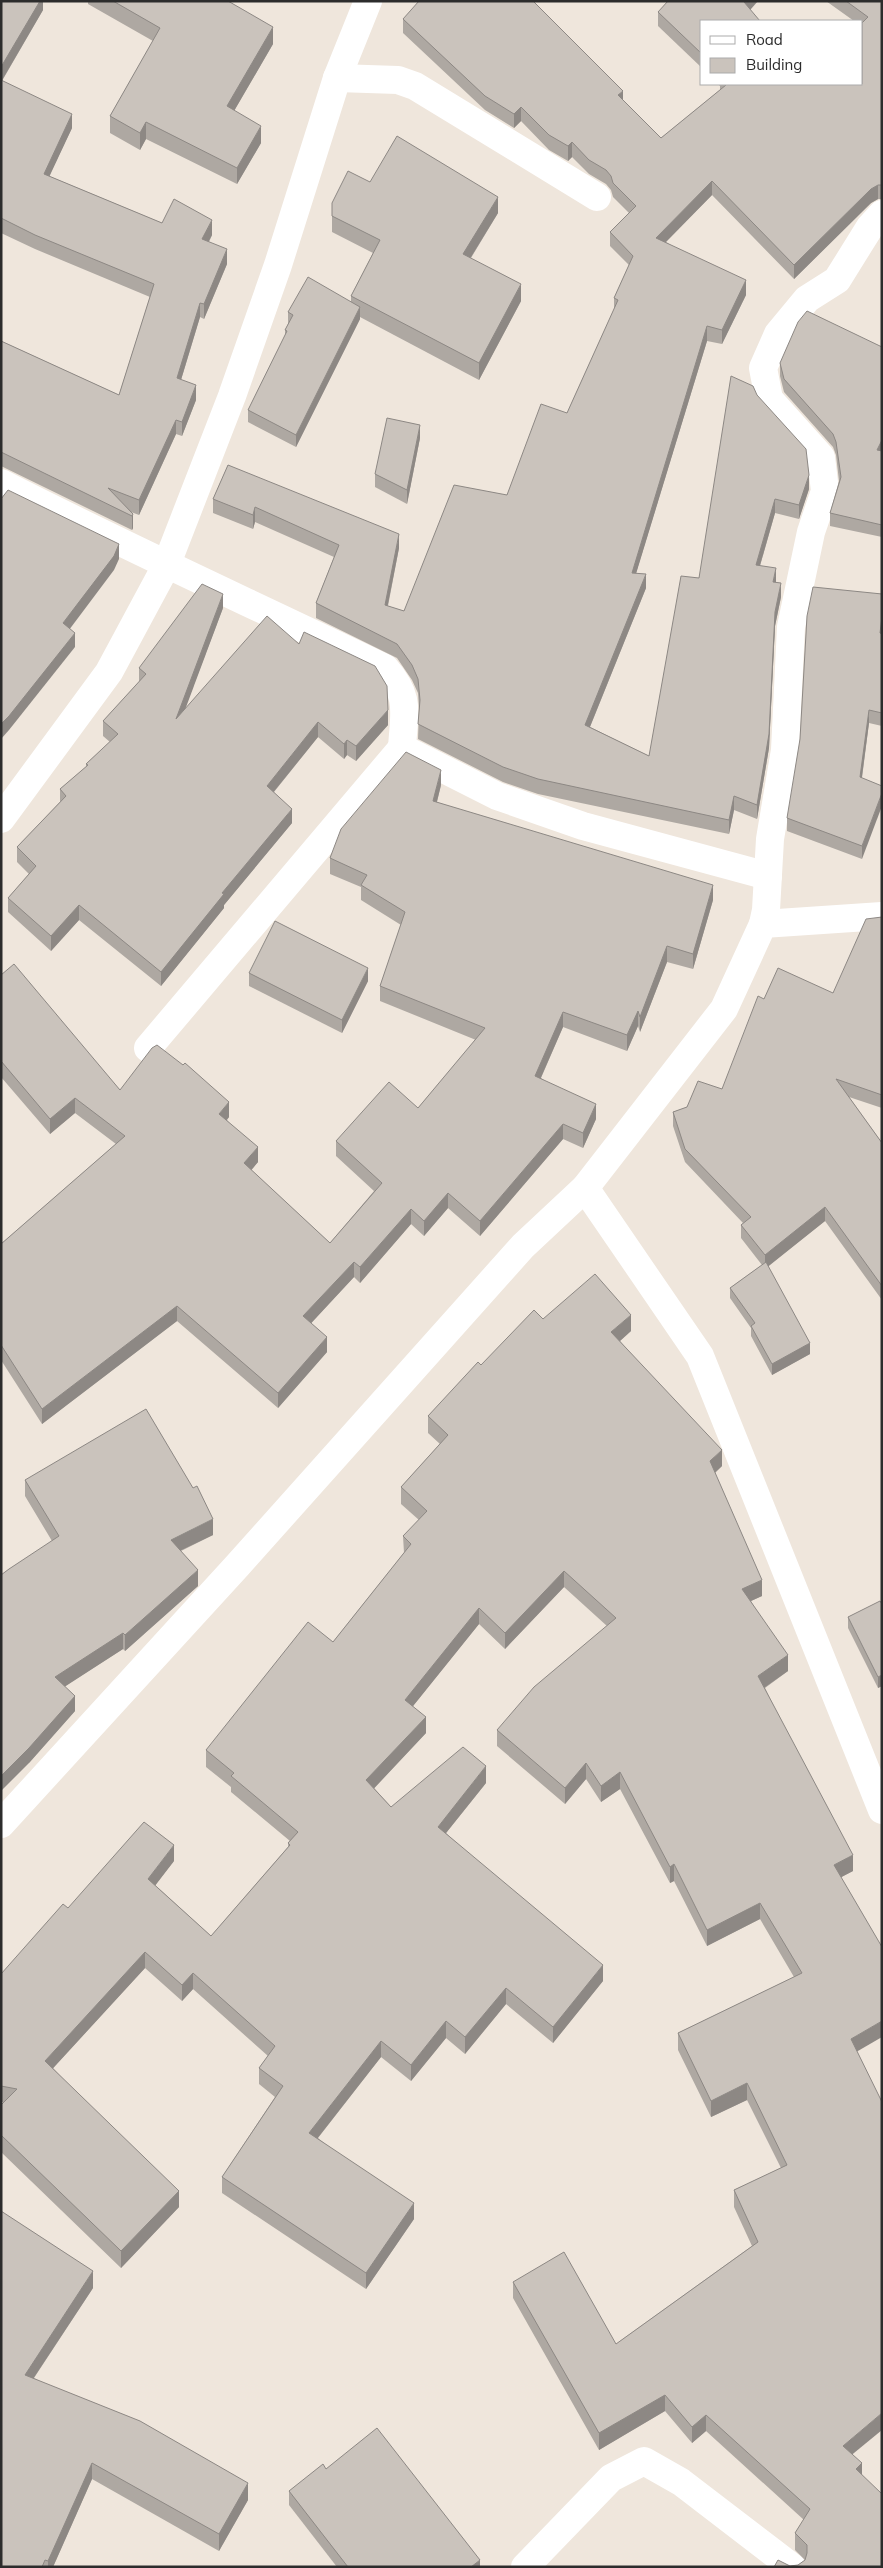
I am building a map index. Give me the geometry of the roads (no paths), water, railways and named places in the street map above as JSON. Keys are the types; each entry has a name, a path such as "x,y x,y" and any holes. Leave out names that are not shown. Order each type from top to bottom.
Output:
{"street":[{"path":"1,819 109,672 166,566 232,396 278,265 336,78 368,1"},
{"path":"336,78 398,80 416,86 597,197"},
{"path":"1,1824 237,1566 523,1246 585,1188 724,1009 763,924 766,910 770,839 785,750 791,627 811,532 825,491 821,457 769,399 763,368 778,334 807,300 837,280 870,227 882,214"},
{"path":"1,483 166,566 268,611 385,668 399,684 405,704 402,748 148,1048"},
{"path":"402,748 497,796 583,826 768,876"},
{"path":"763,924 882,916"},
{"path":"585,1188 700,1356 882,1810"},
{"path":"525,2567 611,2478 644,2461 681,2482 792,2567"}]}
